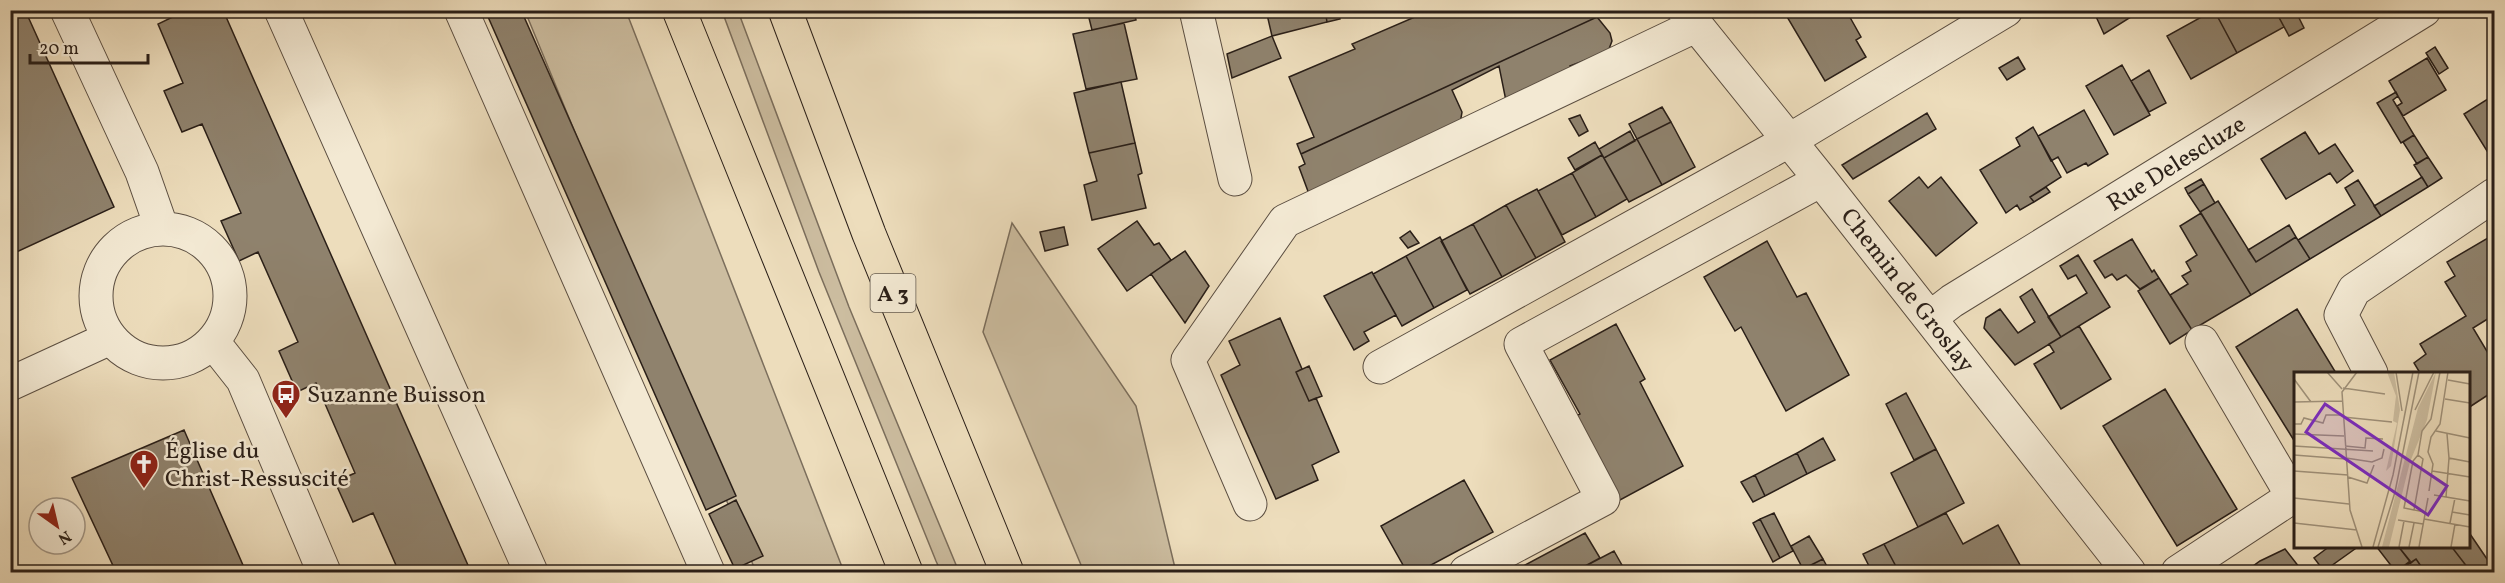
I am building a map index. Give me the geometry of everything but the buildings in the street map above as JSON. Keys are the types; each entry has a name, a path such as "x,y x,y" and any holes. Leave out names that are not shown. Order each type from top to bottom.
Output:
{"highway":[{"path":"680,10 906,573"},
{"name":"A 3","path":"785,10 869,234 1008,573"}],"street":[{"path":"281,10 531,573"},
{"path":"461,10 708,573"},
{"path":"1196,10 1235,179"},
{"path":"1380,367 1790,140 2006,10"},
{"name":"Rue Delescluze","path":"1930,318 1952,301 2424,10"},
{"path":"68,11 142,172 162,229"},
{"path":"1250,504 1188,360 1285,221 1691,18"},
{"name":"Chemin de Groslay","path":"1691,18 1790,140 2128,572"},
{"path":"1466,573 1603,499 1521,344 1821,180"},
{"path":"2370,372 2341,315 2354,290 2494,195"},
{"path":"162,229 184,232 204,242 219,259 228,279 231,302 225,323 213,342 194,356 172,363 148,362 127,354 110,338 99,320 95,298 98,278 107,258 122,243 141,233 162,229"},
{"path":"10,384 110,338"},
{"path":"213,342 243,380 324,573"},
{"path":"2178,573 2294,496 2202,342"}],"shaded area":[{"path":"525,11 626,11 844,572 756,572"},
{"path":"722,11 738,11 849,307 959,572 941,572 936,561 819,272"},
{"path":"1012,223 1136,406 1176,572 1084,572 983,332"}],"place":[{"name":"Suzanne Buisson","path":"286,420"},
{"name":"Église du Christ-Ressuscité","path":"144,490"}]}
